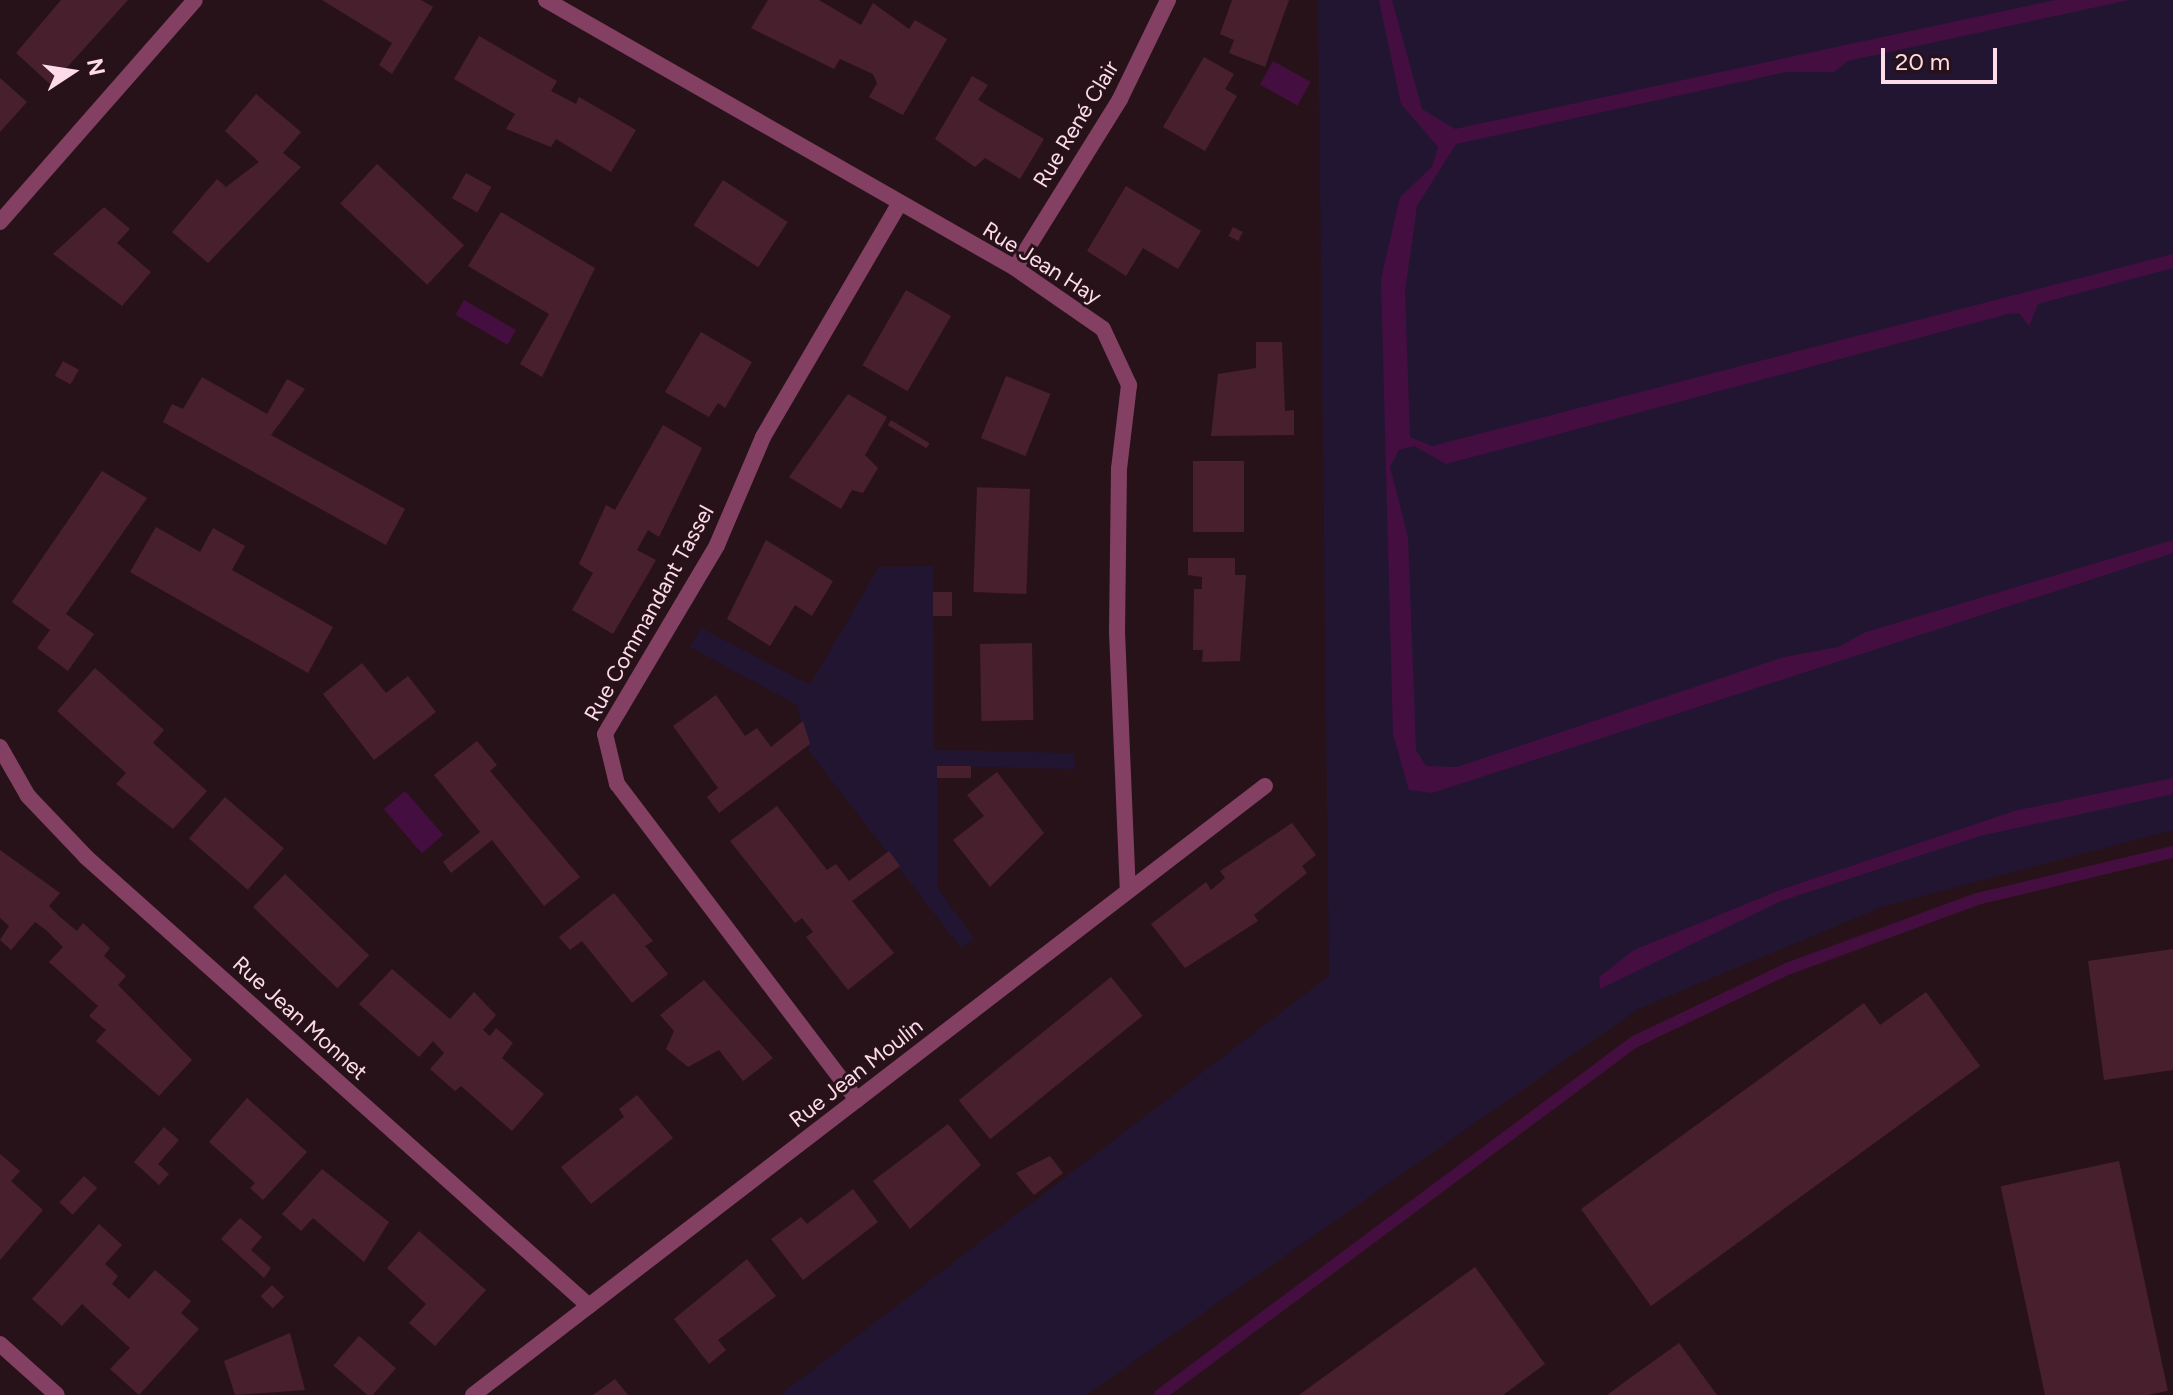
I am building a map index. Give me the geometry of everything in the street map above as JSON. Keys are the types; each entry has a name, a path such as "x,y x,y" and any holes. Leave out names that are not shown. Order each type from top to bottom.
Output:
{"street":[{"path":"0,222 195,0"},
{"name":"Rue Jean Hay","path":"546,0 1015,268 1103,329 1129,385 1119,469 1117,632 1128,891"},
{"name":"Rue René Clair","path":"1015,268 1120,99 1168,0"},
{"name":"Rue Commandant Tassel","path":"857,1100 617,784 605,734 717,545 763,437 899,204"},
{"name":"Rue Jean Monnet","path":"0,747 28,796 86,857 589,1306"},
{"name":"Rue Jean Moulin","path":"473,1395 1265,786"},
{"path":"0,1344 57,1395"}],"shaded area":[{"path":"1318,0 2173,0 2173,830 1884,906 1638,1009 1086,1395 780,1395 1329,976"},
{"path":"1379,0 1392,0 1422,109 1455,129 2055,0 2129,0 1848,61 1834,72 1786,72 1456,144 1417,206 1405,291 1410,437 1432,446 2173,254 2173,268 2038,304 2029,326 2019,313 2008,314 1446,464 1414,446 1399,450 1390,467 1408,537 1416,750 1426,766 1457,767 1784,657 1838,647 1866,632 2173,540 2173,553 1432,793 1409,790 1393,734 1381,279 1400,197 1432,167 1438,147 1401,104"},
{"path":"1273,61 1311,82 1298,105 1260,85"},
{"path":"464,300 516,330 507,345 456,315"},
{"path":"933,566 934,750 1074,753 1075,769 937,766 937,887 974,939 961,948 809,751 797,705 690,647 701,628 810,685 879,567"},
{"path":"2173,778 2173,794 1980,836 1781,901 1600,989 1599,977 1634,950 1780,890 2014,811"},
{"path":"405,791 443,835 422,853 384,809"}],"building":[{"path":"61,0 128,0 51,85 16,53"},
{"path":"322,0 421,0 433,7 392,74 379,65 392,43"},
{"path":"768,0 819,0 861,25 873,3 909,29 915,20 947,39 903,115 869,97 877,83 873,74 840,59 834,69 751,28"},
{"path":"1232,0 1289,0 1265,67 1229,53 1234,40 1220,34"},
{"path":"479,36 557,81 551,91 576,104 579,97 636,130 611,172 556,139 551,147 506,129 515,114 454,79"},
{"path":"1204,57 1234,74 1225,89 1237,96 1205,151 1163,127"},
{"path":"972,76 988,85 978,100 1044,139 1020,179 985,158 975,167 935,139"},
{"path":"0,78 27,102 0,132"},
{"path":"256,94 301,132 283,153 301,167 208,263 172,232 217,179 226,187 259,162 225,131"},
{"path":"377,164 464,245 427,285 340,203"},
{"path":"466,173 491,187 477,212 452,198"},
{"path":"723,180 788,222 758,267 694,225"},
{"path":"1126,186 1201,231 1178,269 1143,248 1126,276 1087,251"},
{"path":"104,207 130,229 117,243 151,272 122,306 53,254"},
{"path":"501,212 595,268 542,377 520,364 549,314 468,266"},
{"path":"1233,227 1243,232 1238,241 1228,236"},
{"path":"906,290 951,316 908,391 862,365"},
{"path":"701,332 752,362 725,408 718,403 709,417 665,392"},
{"path":"1256,342 1282,342 1285,411 1294,410 1294,435 1211,436 1218,374 1256,368"},
{"path":"63,361 79,370 71,385 55,376"},
{"path":"1006,376 1051,394 1025,456 981,438"},
{"path":"202,377 267,414 287,379 305,389 271,435 405,509 386,545 163,422 172,404 183,409"},
{"path":"848,394 887,417 865,455 878,468 863,493 852,490 841,509 789,477"},
{"path":"891,420 930,443 926,448 888,425"},
{"path":"663,425 702,448 659,537 648,530 637,550 656,560 613,634 572,610 593,573 579,564 606,505 615,510"},
{"path":"1193,461 1244,461 1244,532 1193,532"},
{"path":"102,471 147,498 66,614 94,634 68,671 37,648 50,630 12,602"},
{"path":"977,487 1030,489 1026,594 973,592"},
{"path":"156,527 200,552 213,528 245,546 232,570 333,627 308,673 130,572"},
{"path":"766,540 833,581 812,616 795,605 770,646 727,619"},
{"path":"1188,558 1235,558 1235,575 1246,575 1240,661 1202,662 1203,650 1193,650 1194,589 1202,589 1202,577 1188,575"},
{"path":"933,592 952,592 952,616 933,616"},
{"path":"1032,643 1033,720 981,721 980,644"},
{"path":"362,663 386,693 408,676 436,712 374,760 323,694"},
{"path":"95,668 164,730 153,743 207,791 173,829 116,784 126,773 57,711"},
{"path":"716,695 745,736 757,728 771,747 803,721 810,744 719,813 707,797 718,788 673,726"},
{"path":"477,741 497,765 490,771 580,877 544,906 492,840 451,873 443,862 480,832 434,775"},
{"path":"937,766 971,766 971,778 937,778"},
{"path":"997,772 1044,833 990,887 953,840 984,816 967,795"},
{"path":"225,797 284,848 248,890 189,839"},
{"path":"777,806 827,870 836,864 849,881 889,851 900,866 852,901 894,953 848,990 806,937 813,932 802,918 795,923 730,841"},
{"path":"1292,823 1316,855 1302,866 1307,873 1254,915 1258,921 1185,968 1151,924 1206,882 1211,890 1225,878 1220,871"},
{"path":"0,850 60,893 49,906 77,931 83,923 110,948 104,956 126,976 118,985 192,1060 159,1096 96,1041 106,1030 89,1016 98,1006 49,962 63,947 46,930 35,922 11,950 0,940 9,926 0,918"},
{"path":"285,874 369,955 337,988 253,907"},
{"path":"614,893 653,941 645,946 668,974 632,1003 582,941 570,950 559,937"},
{"path":"2173,949 2173,1070 2104,1080 2088,961"},
{"path":"392,969 450,1019 474,992 496,1015 483,1030 490,1036 496,1028 513,1043 502,1058 544,1094 512,1131 461,1086 455,1091 430,1069 444,1053 433,1041 419,1057 359,1004"},
{"path":"1111,977 1142,1016 990,1139 959,1100"},
{"path":"704,980 773,1058 743,1081 719,1050 688,1067 666,1049 674,1031 660,1015"},
{"path":"1926,992 1980,1066 1651,1306 1581,1209 1864,1003 1880,1025"},
{"path":"637,1095 673,1138 591,1204 561,1167 624,1117 619,1109"},
{"path":"247,1098 307,1152 263,1200 250,1188 255,1183 209,1142"},
{"path":"948,1124 981,1165 910,1229 873,1181"},
{"path":"164,1127 179,1140 158,1164 169,1174 159,1185 134,1162"},
{"path":"0,1154 20,1171 11,1181 43,1210 0,1260"},
{"path":"1050,1156 1063,1173 1034,1195 1016,1173"},
{"path":"2119,1161 2168,1391 2148,1395 2045,1395 2001,1186"},
{"path":"322,1169 389,1222 364,1262 313,1218 301,1231 282,1214"},
{"path":"84,1176 97,1188 73,1215 59,1202"},
{"path":"853,1189 878,1222 803,1280 771,1239 801,1217 807,1224"},
{"path":"240,1218 262,1237 251,1250 271,1268 264,1278 221,1239"},
{"path":"99,1224 122,1245 105,1264 118,1276 112,1284 129,1299 155,1270 191,1301 181,1313 199,1329 139,1395 110,1369 130,1348 82,1304 62,1326 32,1299"},
{"path":"419,1231 486,1290 435,1346 409,1323 426,1304 387,1268"},
{"path":"747,1259 776,1296 718,1340 726,1350 709,1364 674,1319"},
{"path":"1475,1267 1545,1364 1503,1395 1299,1395"},
{"path":"272,1285 284,1297 273,1308 261,1296"},
{"path":"290,1333 305,1390 235,1395 224,1361"},
{"path":"359,1336 396,1368 373,1395 367,1395 333,1365"},
{"path":"1679,1343 1717,1395 1607,1395 1630,1378"},
{"path":"615,1379 628,1395 593,1395"}],"waterway":[{"path":"1160,1395 1634,1042 1787,969 1977,899 2173,852"}]}
